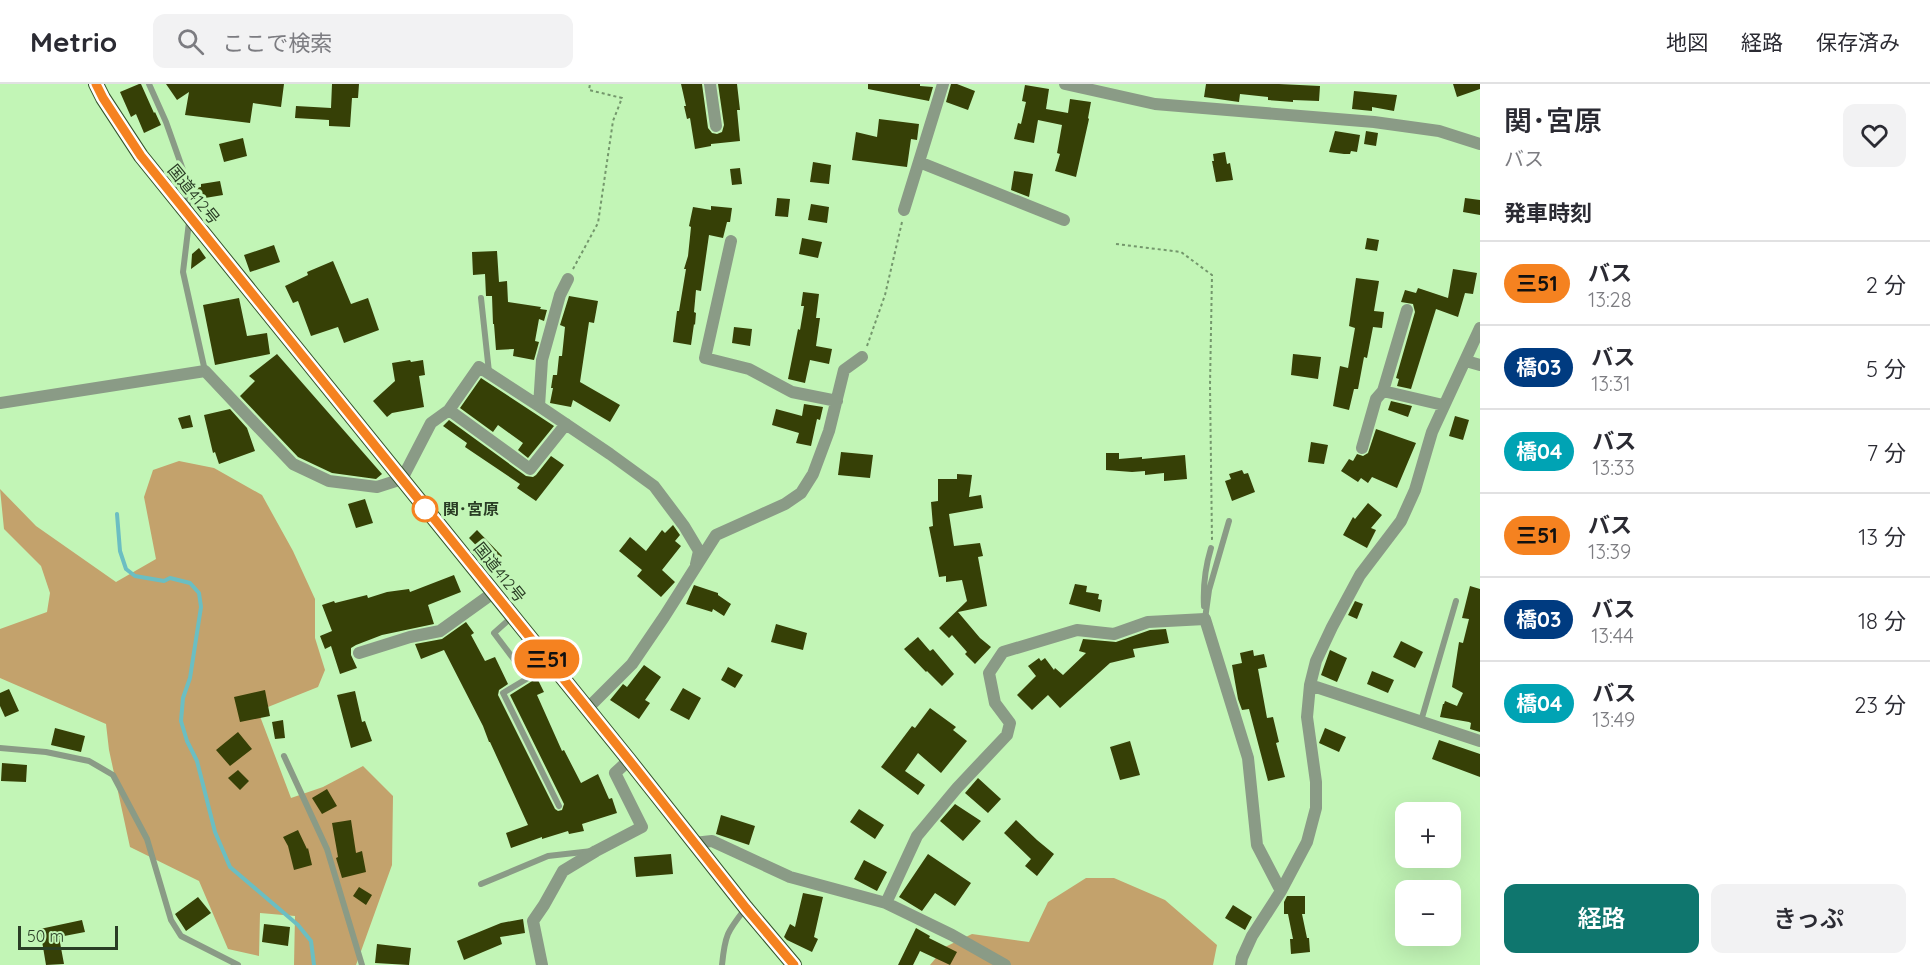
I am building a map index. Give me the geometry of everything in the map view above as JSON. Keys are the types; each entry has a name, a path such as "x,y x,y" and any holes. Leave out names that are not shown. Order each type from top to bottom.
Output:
{"highway":[{"name":"国道412号","path":"96,84 141,156 189,217 794,965"}],"street":[{"path":"710,84 716,126"},
{"path":"904,210 943,84"},
{"path":"1065,84 1155,104 1374,122 1439,131 1480,144"},
{"path":"919,162 1064,220"},
{"path":"731,241 705,358 749,369 792,392 837,401"},
{"path":"539,406 542,360 560,295 568,279"},
{"path":"1362,448 1376,399 1383,391 1407,310"},
{"path":"1241,965 1252,936 1281,891 1306,842 1316,808 1316,782 1307,717 1310,685 1316,661 1360,575 1401,521 1415,490 1432,432 1443,405 1480,328"},
{"path":"587,709 632,664 716,535 784,504 801,493 813,474 830,431 844,370 862,357"},
{"path":"1466,361 1480,365"},
{"path":"0,403 205,371 293,464 329,482 377,487 402,479 431,423 449,410 479,367 654,486 684,526 699,551 694,570"},
{"path":"1383,391 1443,405"},
{"path":"449,410 530,468 566,424"},
{"path":"359,653 410,637 440,631 493,593"},
{"path":"886,903 917,836 957,788 1007,735 1010,723 995,704 989,673 1003,652 1077,630 1114,634 1148,622 1205,619 1248,758 1257,845 1281,891"},
{"path":"1310,685 1480,741"},
{"path":"542,965 533,921 563,871 642,827 615,773 629,760"},
{"path":"694,843 712,841 790,877 886,903 952,935 1005,965"}],"lane":[{"path":"149,84 166,122 183,170 189,217 183,272 205,371"},
{"path":"481,298 489,374"},
{"path":"1205,619 1209,590 1229,521"},
{"path":"1205,619 1203,591 1205,567 1211,548"},
{"path":"1421,721 1456,601"},
{"path":"512,616 494,633 528,678 502,693 559,806"},
{"path":"0,748 46,752 89,761 113,775 147,838 171,920 181,936 238,965"},
{"path":"284,756 327,849 362,965"},
{"path":"481,884 548,856 596,851"},
{"path":"722,965 724,945 729,930 746,908"}],"path":[{"path":"568,279 598,223 613,121 622,98 590,90 590,84"},
{"path":"862,357 885,295 904,210"},
{"path":"1116,244 1181,252 1212,275 1210,385 1213,536 1211,548"}],"shaded area":[{"path":"179,461 214,468 262,495 293,551 315,599 315,638 325,670 318,687 258,711 291,798 323,787 363,766 393,796 392,865 356,965 294,965 295,916 260,913 259,956 228,949 199,881 130,847 109,750 106,724 0,678 0,629 47,612 50,593 41,566 4,529 0,489 36,526 116,582 156,559 144,497 153,470"},
{"path":"1086,878 1114,878 1165,900 1217,945 1213,965 930,965 945,947 972,934 1029,942 1048,902"}],"building":[{"path":"139,84 161,125 144,133 136,114 131,117 120,92"},
{"path":"166,84 284,84 281,107 253,103 250,123 185,115 189,92 177,100"},
{"path":"332,84 359,84 358,98 352,98 350,127 329,126 329,120 295,118 296,106 331,108"},
{"path":"681,84 702,84 708,128 712,133 717,134 722,132 724,125 718,84 737,84 740,141 711,144 711,146 695,149"},
{"path":"868,84 920,84 920,86 933,87 929,101 868,89"},
{"path":"951,84 975,91 968,110 946,102"},
{"path":"1206,84 1320,86 1319,101 1268,100 1268,97 1240,94 1239,102 1204,97"},
{"path":"1453,84 1480,84 1480,89 1457,97"},
{"path":"1025,85 1049,89 1046,109 1068,113 1070,99 1091,102 1076,177 1055,171 1060,154 1057,153 1062,125 1038,120 1034,143 1014,139 1018,123 1021,124 1026,102 1022,101"},
{"path":"1354,91 1397,95 1394,111 1372,107 1372,111 1352,109"},
{"path":"879,119 919,124 917,140 911,139 907,167 852,160 856,132 877,137"},
{"path":"1335,131 1360,135 1357,152 1351,151 1350,154 1344,154 1329,152"},
{"path":"1366,131 1378,133 1376,146 1364,144"},
{"path":"243,138 247,156 224,162 219,144"},
{"path":"1225,152 1233,180 1216,182 1213,154"},
{"path":"813,162 831,165 829,184 810,182"},
{"path":"740,168 742,184 732,185 730,169"},
{"path":"1014,171 1033,174 1029,197 1011,190"},
{"path":"220,181 223,195 193,200 191,189 201,187 201,184"},
{"path":"777,198 790,199 788,217 775,216"},
{"path":"1465,198 1480,200 1480,215 1463,212"},
{"path":"811,204 829,207 827,223 808,220"},
{"path":"711,206 732,208 730,222 727,222 723,238 709,235 701,291 696,290 695,325 691,345 673,342 688,256 691,227 689,226 693,207 711,210"},
{"path":"802,238 822,242 818,258 799,254"},
{"path":"1367,238 1379,240 1377,251 1365,249"},
{"path":"274,245 280,262 250,272 244,255"},
{"path":"199,248 206,258 191,269 192,254"},
{"path":"497,251 499,282 507,281 508,302 547,310 544,321 539,319 535,341 539,342 534,360 513,356 514,349 496,350 492,296 486,296 485,274 473,275 472,252"},
{"path":"333,261 351,304 368,298 379,330 344,343 338,327 311,336 298,301 293,303 285,286 308,275 307,272"},
{"path":"1453,269 1477,273 1473,294 1465,293 1458,317 1436,309 1411,389 1397,386 1399,379 1396,378 1415,312 1413,304 1401,302 1405,290 1416,293 1418,288 1448,298"},
{"path":"1356,278 1379,281 1374,311 1384,312 1382,328 1373,327 1367,358 1364,357 1358,389 1354,389 1349,410 1333,406 1340,366 1348,368 1355,328 1349,326"},
{"path":"803,292 819,294 816,318 820,318 816,346 832,349 829,364 810,360 805,383 788,379 798,329 800,330 804,306 801,306"},
{"path":"569,296 598,301 594,323 589,322 580,382 620,405 610,422 573,400 571,407 550,403 553,375 557,375 559,356 562,356 565,327 560,325"},
{"path":"239,298 247,336 267,333 270,354 215,365 203,305"},
{"path":"734,327 752,329 750,346 732,343"},
{"path":"277,354 382,474 376,479 332,473 298,457 240,396 255,381 249,376"},
{"path":"1293,354 1321,357 1318,379 1291,375"},
{"path":"410,360 411,362 423,360 425,375 419,376 424,407 392,413 387,417 373,401 395,381 392,363"},
{"path":"481,378 554,426 528,458 518,450 523,443 498,425 493,432 460,408"},
{"path":"1391,401 1412,406 1408,417 1388,410"},
{"path":"804,404 823,407 820,420 817,419 811,446 796,443 799,433 772,425 776,409 802,416"},
{"path":"230,409 247,428 255,451 219,464 215,452 213,453 204,415"},
{"path":"190,415 193,427 182,429 178,418"},
{"path":"1455,416 1469,420 1463,440 1449,436"},
{"path":"449,420 526,476 536,475 551,456 564,465 536,501 517,488 520,484 465,447 467,443 443,426"},
{"path":"1376,429 1416,443 1397,488 1372,477 1368,483 1361,478 1358,482 1341,471 1349,459 1353,461 1357,454 1363,456 1368,453"},
{"path":"1311,442 1328,445 1324,464 1308,462"},
{"path":"841,452 873,455 870,478 838,475"},
{"path":"1106,453 1119,453 1119,459 1185,455 1187,479 1164,481 1164,473 1145,475 1145,471 1106,470"},
{"path":"1242,470 1244,474 1248,473 1255,492 1232,501 1225,481 1231,479 1229,474"},
{"path":"957,474 972,475 969,497 981,495 983,508 949,514 954,546 980,543 983,556 978,557 987,606 958,612 980,638 991,647 975,664 952,635 949,638 939,628 967,601 962,580 946,582 946,576 939,577 929,527 933,526 931,502 938,501 938,479 957,479"},
{"path":"365,499 373,523 356,528 348,504"},
{"path":"1368,503 1382,515 1371,528 1376,530 1367,548 1343,535 1353,517 1355,519"},
{"path":"673,525 680,535 675,541 681,546 662,570 675,582 661,597 637,576 642,570 619,551 630,537 646,551 662,530 665,533"},
{"path":"477,530 502,556 494,564 469,538"},
{"path":"454,575 461,592 428,605 434,624 382,635 356,645 351,648 351,655 357,668 340,674 331,646 325,649 320,636 332,631 322,605 367,595 368,598 387,592 409,589 410,592"},
{"path":"1075,584 1087,586 1086,592 1099,594 1098,599 1102,600 1100,612 1069,604"},
{"path":"694,585 718,593 731,604 724,616 713,609 712,612 686,604"},
{"path":"1470,586 1480,589 1480,732 1470,729 1471,723 1469,722 1440,717 1445,701 1457,706 1463,693 1452,687 1459,642 1463,643 1469,619 1462,618"},
{"path":"1355,601 1363,604 1357,619 1348,615"},
{"path":"466,622 474,633 471,635 485,661 495,657 508,684 499,690 498,695 555,809 562,810 564,804 510,695 537,678 544,692 537,695 562,751 564,750 581,783 598,774 609,799 612,798 617,813 582,824 584,831 569,834 568,831 542,839 542,837 511,848 506,833 528,825 483,726 444,650 421,659 415,644 442,639"},
{"path":"776,624 807,633 803,650 771,642"},
{"path":"1166,629 1169,643 1133,649 1135,657 1110,663 1060,708 1048,695 1032,710 1017,695 1036,676 1028,666 1039,658 1041,661 1045,658 1054,670 1055,668 1063,675 1086,653 1079,651 1083,639 1116,642 1150,630"},
{"path":"918,637 930,651 933,649 954,674 942,686 904,649"},
{"path":"1401,641 1423,652 1415,668 1393,657"},
{"path":"1253,650 1254,656 1264,654 1267,667 1258,669 1267,718 1273,717 1279,742 1276,743 1285,777 1268,781 1249,709 1242,710 1238,699 1232,665 1242,663 1240,653"},
{"path":"1330,650 1347,658 1337,682 1321,675"},
{"path":"644,665 661,677 645,700 650,703 639,719 610,700 623,684 627,687"},
{"path":"728,667 743,675 735,688 721,680"},
{"path":"1372,671 1394,680 1388,693 1367,684"},
{"path":"683,688 701,698 689,720 670,710"},
{"path":"9,689 19,711 5,717 0,706 0,693"},
{"path":"265,690 270,716 240,722 234,697"},
{"path":"355,691 362,722 365,721 372,741 351,748 337,695"},
{"path":"930,708 956,727 953,730 967,741 941,773 918,753 905,771 925,785 918,795 881,767 912,726 915,728"},
{"path":"283,720 285,738 275,739 272,722"},
{"path":"55,728 85,736 81,752 51,745"},
{"path":"1325,728 1346,737 1339,752 1319,743"},
{"path":"238,732 252,749 230,766 216,750"},
{"path":"1439,740 1480,754 1480,777 1432,759"},
{"path":"1130,741 1140,775 1120,780 1110,747"},
{"path":"2,763 27,765 26,782 1,781"},
{"path":"238,770 249,781 240,790 228,778"},
{"path":"978,778 1001,799 988,813 965,793"},
{"path":"327,789 337,806 322,814 312,798"},
{"path":"955,804 981,821 963,841 940,821"},
{"path":"859,809 884,825 875,839 850,822"},
{"path":"721,815 755,826 749,845 716,834"},
{"path":"351,820 356,853 362,851 366,872 342,878 336,858 338,857 332,823"},
{"path":"1016,820 1054,854 1037,876 1025,866 1031,859 1004,833"},
{"path":"298,830 308,848 312,865 294,870 288,846 283,837"},
{"path":"671,854 673,874 636,877 634,857"},
{"path":"928,854 971,883 955,906 935,893 922,911 899,897"},
{"path":"864,860 887,872 877,891 854,879"},
{"path":"359,887 372,895 366,905 353,896"},
{"path":"803,893 823,897 814,937 818,939 812,952 784,937 790,924 795,927"},
{"path":"1287,896 1305,896 1305,914 1302,914 1307,938 1309,938 1310,952 1291,954 1290,939 1293,939 1288,914 1284,914 1284,902"},
{"path":"198,897 211,913 186,931 175,914"},
{"path":"1233,905 1252,917 1245,930 1225,918"},
{"path":"523,919 525,933 500,937 502,944 464,960 457,941 501,923"},
{"path":"82,920 85,932 59,937 64,964 46,965 40,929"},
{"path":"264,924 290,927 288,946 262,942"},
{"path":"916,928 930,936 929,938 957,952 950,965 920,951 913,965 898,965"},
{"path":"377,944 411,948 409,965 375,963"}],"waterway":[{"path":"117,514 120,551 126,569 135,576 164,581 170,578 190,583 199,593 201,607 190,678 183,698 181,721 187,741 197,761 215,832 230,867 298,925 311,941 314,965"}],"bus line":[{"name":"三51","path":"96,84 141,156 794,965"}],"place":[{"name":"関･宮原","path":"425,509"}]}
